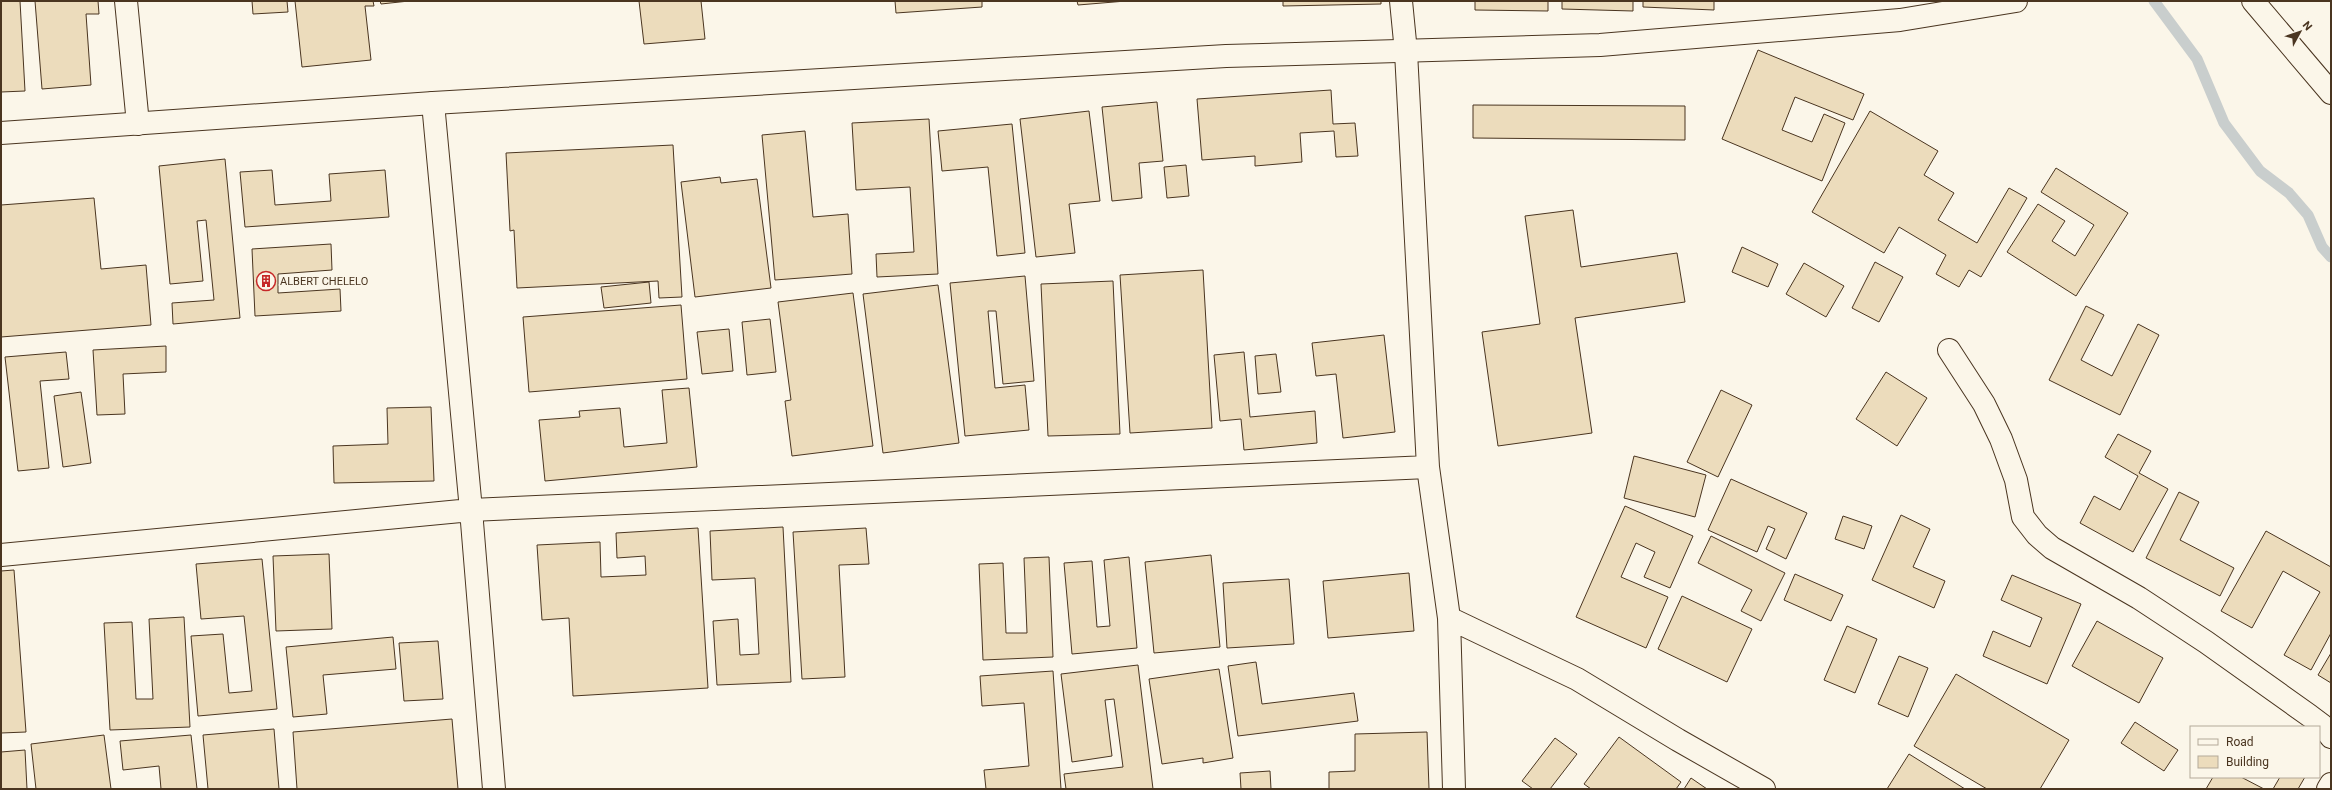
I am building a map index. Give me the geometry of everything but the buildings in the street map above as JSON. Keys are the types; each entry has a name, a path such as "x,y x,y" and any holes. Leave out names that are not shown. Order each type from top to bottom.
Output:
{"street":[{"path":"126,1 138,124"},
{"path":"1401,1 1406,52 1428,467 1449,618 1454,789"},
{"path":"1,133 433,103 1226,56 1406,52 1600,45 1732,36 1900,20 2016,1"},
{"path":"2253,1 2331,93"},
{"path":"433,103 471,510 494,789"},
{"path":"1950,350 1984,404 2001,439 2016,480 2024,518 2037,535 2052,548 2139,598 2206,642 2322,725 2331,737"},
{"path":"1,555 471,510 1428,467"},
{"path":"1449,618 1577,679 1678,740 1764,789"},
{"path":"2328,789 2331,784"}],"waterway":[{"path":"2154,1 2197,59 2224,123 2260,171 2289,193 2308,215 2322,247 2331,257"}],"place":[{"name":"ALBERT CHELELO","path":"266,281"}]}
